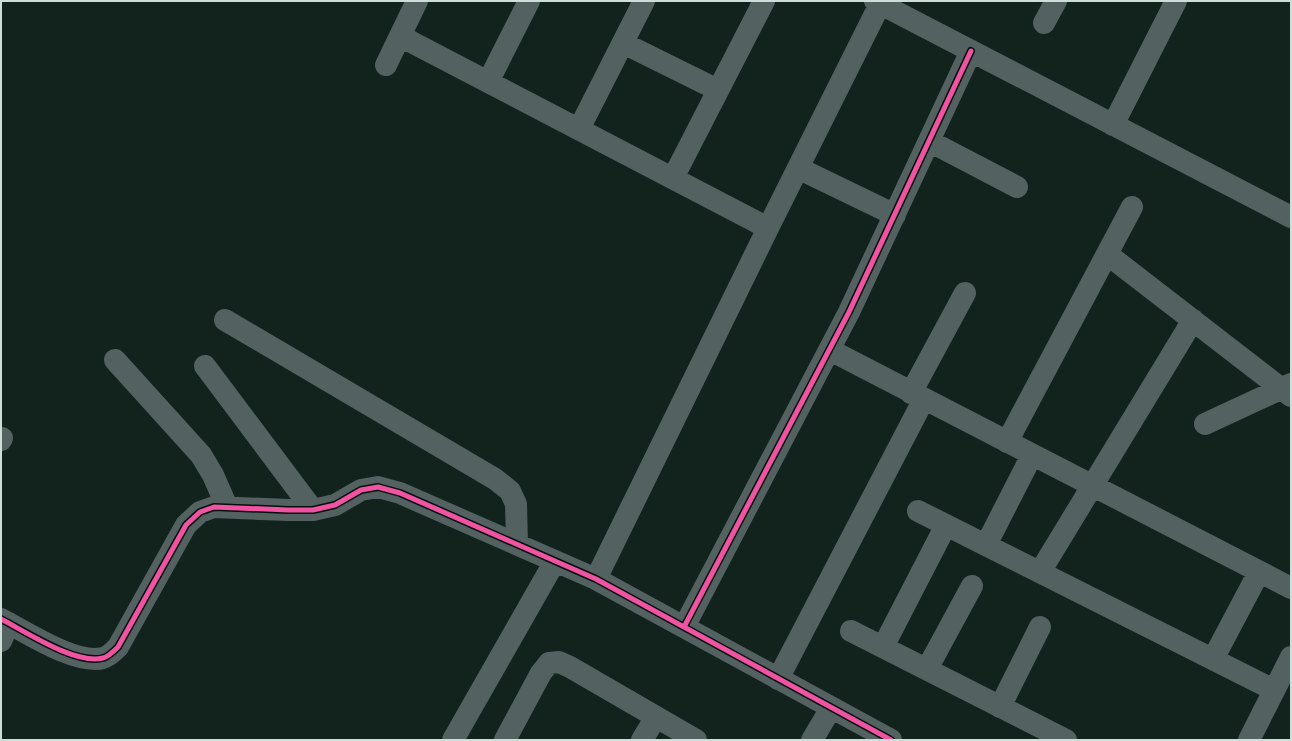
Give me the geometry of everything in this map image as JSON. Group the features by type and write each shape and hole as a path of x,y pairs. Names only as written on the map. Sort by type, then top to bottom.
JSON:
{"street":[{"path":"386,65 417,1"},
{"path":"488,82 528,1"},
{"path":"579,129 644,1"},
{"path":"673,178 764,1"},
{"path":"1044,23 1056,1"},
{"path":"1113,125 1176,1"},
{"path":"596,579 798,168 877,2 1291,217"},
{"path":"400,36 768,228"},
{"path":"623,43 718,90"},
{"path":"684,627 850,312 971,51"},
{"path":"929,141 1017,187"},
{"path":"798,168 895,215"},
{"path":"1007,442 1132,208"},
{"path":"1107,254 1193,320 1288,389"},
{"path":"778,679 917,396 965,292"},
{"path":"225,320 495,479 510,491 516,504 517,544"},
{"path":"1040,572 1193,320"},
{"path":"830,350 1291,588"},
{"path":"115,360 201,455 214,475 227,507"},
{"path":"205,366 312,510"},
{"path":"1205,424 1288,389"},
{"path":"986,545 1032,455"},
{"path":"4,628 67,653 89,659 105,658 118,647 186,525 200,512 214,506 312,510 335,505 361,490 378,487 400,493 596,579 890,740"},
{"path":"918,511 1274,690"},
{"path":"883,647 946,524"},
{"path":"453,740 555,561"},
{"path":"1213,659 1259,572"},
{"path":"927,669 972,586"},
{"path":"1000,707 1040,627"},
{"path":"851,631 1066,740"},
{"path":"1253,739 1274,690 1291,657"},
{"path":"505,740 541,673 549,663 559,662 696,740"},
{"path":"812,740 831,708"},
{"path":"642,740 656,717"}],"cycle path":[{"path":"684,627 849,312 971,51"},
{"path":"1,619 37,639 65,652 79,657 92,659 103,658 111,654 118,647 186,525 200,512 214,507 313,510 335,505 361,490 378,487 400,493 596,579 891,740"}]}
